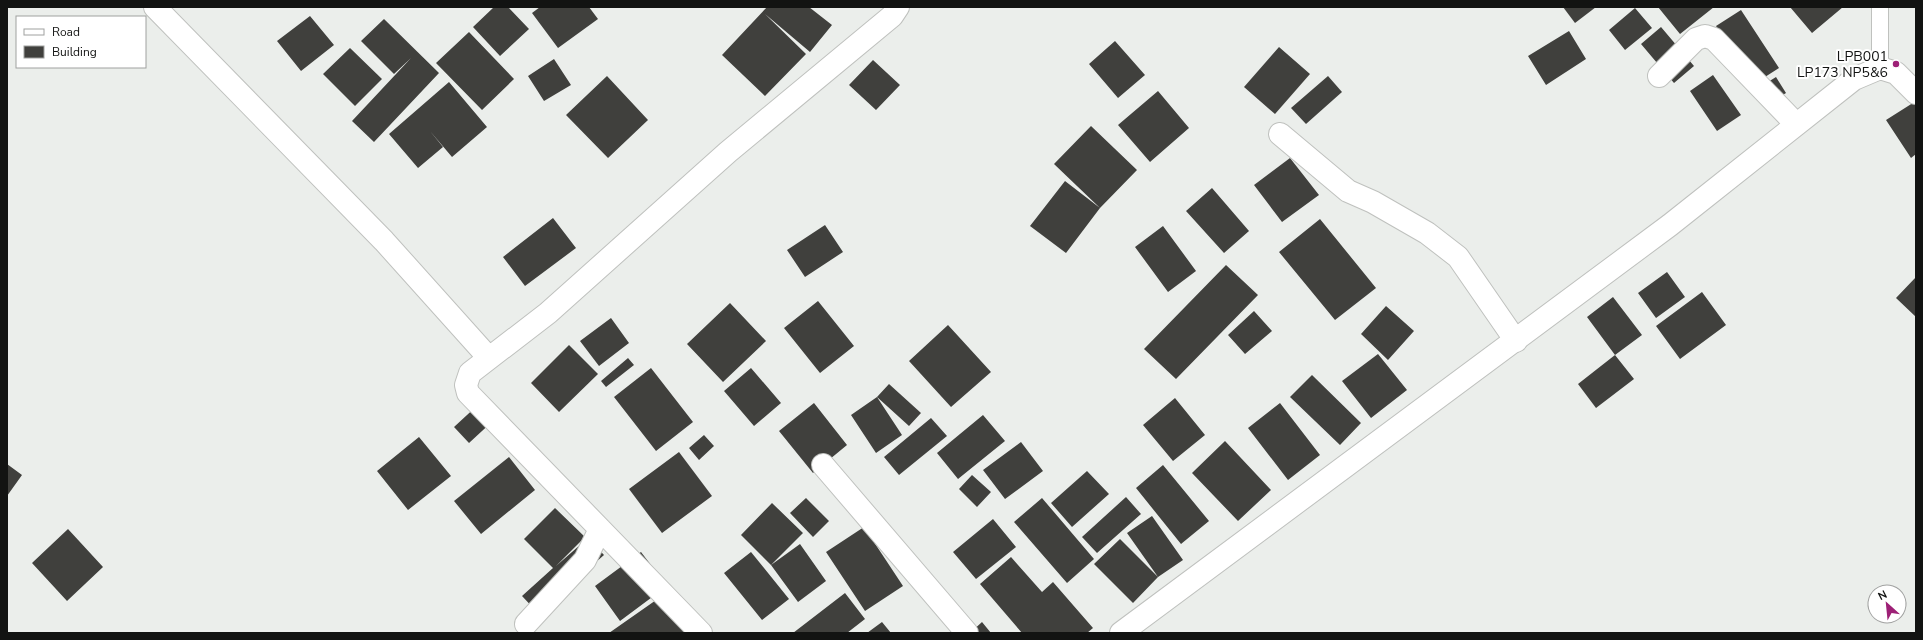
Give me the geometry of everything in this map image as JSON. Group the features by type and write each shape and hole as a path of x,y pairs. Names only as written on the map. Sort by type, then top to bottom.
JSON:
{"street":[{"path":"155,7 384,241 489,358"},
{"path":"700,633 468,393 466,385 470,374 548,313 728,152 892,16 898,7"},
{"path":"1659,76 1696,39 1704,36 1714,39 1796,124"},
{"path":"1121,633 1516,341 1670,225 1854,78 1880,68 1896,73 1916,93"},
{"path":"1280,134 1348,191 1373,202 1427,233 1458,257 1516,341"},
{"path":"823,465 967,633"},
{"path":"526,624 585,560 600,529"}],"lane":[{"path":"1880,7 1880,68"}],"building":[{"path":"494,7 508,7 529,29 500,56 473,27"},
{"path":"540,7 589,7 598,19 558,48 532,13"},
{"path":"767,7 809,7 832,25 810,52 765,14 806,54 765,96 722,55"},
{"path":"1563,7 1596,7 1575,23"},
{"path":"1658,7 1714,7 1680,34"},
{"path":"1790,7 1843,7 1812,33"},
{"path":"1635,8 1652,28 1625,50 1609,30"},
{"path":"1741,10 1779,68 1754,84 1716,26"},
{"path":"310,16 334,45 301,71 277,41"},
{"path":"384,19 439,73 374,142 352,121 411,58 394,74 361,41"},
{"path":"1661,27 1694,66 1674,83 1641,44"},
{"path":"1569,31 1586,59 1546,85 1528,56"},
{"path":"469,32 514,79 482,110 436,63"},
{"path":"1115,41 1145,75 1118,98 1089,64"},
{"path":"1279,47 1310,74 1275,114 1244,87"},
{"path":"350,48 382,79 355,106 323,74"},
{"path":"554,59 571,85 544,101 528,76"},
{"path":"873,60 900,85 876,110 849,85"},
{"path":"1713,75 1741,115 1717,131 1690,91"},
{"path":"607,76 648,120 608,158 566,115"},
{"path":"1328,76 1342,92 1306,124 1291,108"},
{"path":"1776,77 1786,93 1770,103 1760,87"},
{"path":"449,82 487,127 452,157 430,131 443,147 418,168 389,134"},
{"path":"1158,91 1189,128 1150,162 1118,125"},
{"path":"1916,101 1916,154 1911,158 1886,120"},
{"path":"1091,126 1137,170 1100,208 1054,164"},
{"path":"1290,158 1319,195 1282,222 1254,185"},
{"path":"1065,181 1100,208 1066,253 1030,226"},
{"path":"1212,188 1249,231 1224,253 1186,211"},
{"path":"553,218 576,248 525,286 503,257"},
{"path":"1320,219 1376,288 1335,320 1279,252"},
{"path":"825,225 843,252 805,277 787,250"},
{"path":"1163,226 1196,271 1168,292 1135,247"},
{"path":"1226,265 1258,295 1176,379 1144,349"},
{"path":"1667,272 1685,297 1656,318 1638,293"},
{"path":"1916,277 1916,317 1896,298"},
{"path":"1702,292 1726,325 1680,359 1656,326"},
{"path":"1613,297 1642,335 1615,355 1587,317"},
{"path":"818,301 854,346 820,373 784,328"},
{"path":"730,303 766,341 723,382 687,344"},
{"path":"1386,306 1414,331 1388,360 1361,334"},
{"path":"1254,311 1272,331 1245,354 1228,335"},
{"path":"611,318 629,343 599,366 580,341"},
{"path":"948,325 991,372 951,407 909,361"},
{"path":"569,345 598,374 559,412 531,383"},
{"path":"1378,354 1407,390 1371,418 1342,381"},
{"path":"1615,355 1634,379 1596,408 1578,384"},
{"path":"628,358 634,365 606,387 601,381"},
{"path":"651,368 693,422 656,451 614,397"},
{"path":"751,368 781,403 754,426 724,391"},
{"path":"1312,375 1361,423 1340,445 1290,397"},
{"path":"889,384 921,413 909,426 877,397"},
{"path":"877,397 902,435 876,453 851,415"},
{"path":"1175,398 1205,435 1173,461 1143,425"},
{"path":"480,403 495,419 469,443 454,427"},
{"path":"814,403 847,445 813,473 779,431"},
{"path":"1280,403 1320,455 1288,480 1248,428"},
{"path":"983,415 1005,441 958,479 937,453"},
{"path":"931,418 947,436 899,475 884,457"},
{"path":"704,435 714,446 699,460 689,448"},
{"path":"419,437 451,476 408,510 377,471"},
{"path":"1225,441 1271,490 1238,521 1192,473"},
{"path":"1021,442 1043,471 1005,499 983,470"},
{"path":"679,452 712,496 662,533 629,489"},
{"path":"509,457 535,490 481,534 454,501"},
{"path":"7,464 22,475 7,496"},
{"path":"1163,465 1209,521 1181,544 1136,488"},
{"path":"1087,471 1109,494 1072,527 1051,503"},
{"path":"972,475 991,492 977,507 959,489"},
{"path":"1126,497 1141,514 1097,553 1082,537"},
{"path":"806,498 829,521 813,537 790,513"},
{"path":"1042,498 1094,559 1067,583 1014,522"},
{"path":"772,503 803,533 771,565 741,535"},
{"path":"555,508 585,537 556,566 588,538 604,555 538,613 522,596 553,568 524,539"},
{"path":"1152,516 1183,560 1158,577 1127,533"},
{"path":"993,519 1016,547 976,579 953,552"},
{"path":"864,527 903,586 865,611 826,552"},
{"path":"68,529 103,567 67,601 32,563"},
{"path":"1120,539 1158,577 1133,603 1094,564"},
{"path":"800,544 826,581 798,602 771,565"},
{"path":"641,552 667,586 620,621 595,586"},
{"path":"751,552 789,599 762,620 724,573"},
{"path":"1011,557 1042,592 1053,582 1093,628 1087,633 1022,633 980,584"},
{"path":"669,591 694,626 684,633 609,633"},
{"path":"845,593 865,619 847,633 793,633"},
{"path":"882,622 891,633 867,633"},
{"path":"982,622 991,633 970,633"}],"place":[{"name":"LPB001 LP173 NP5&6","path":"1896,64"}]}
